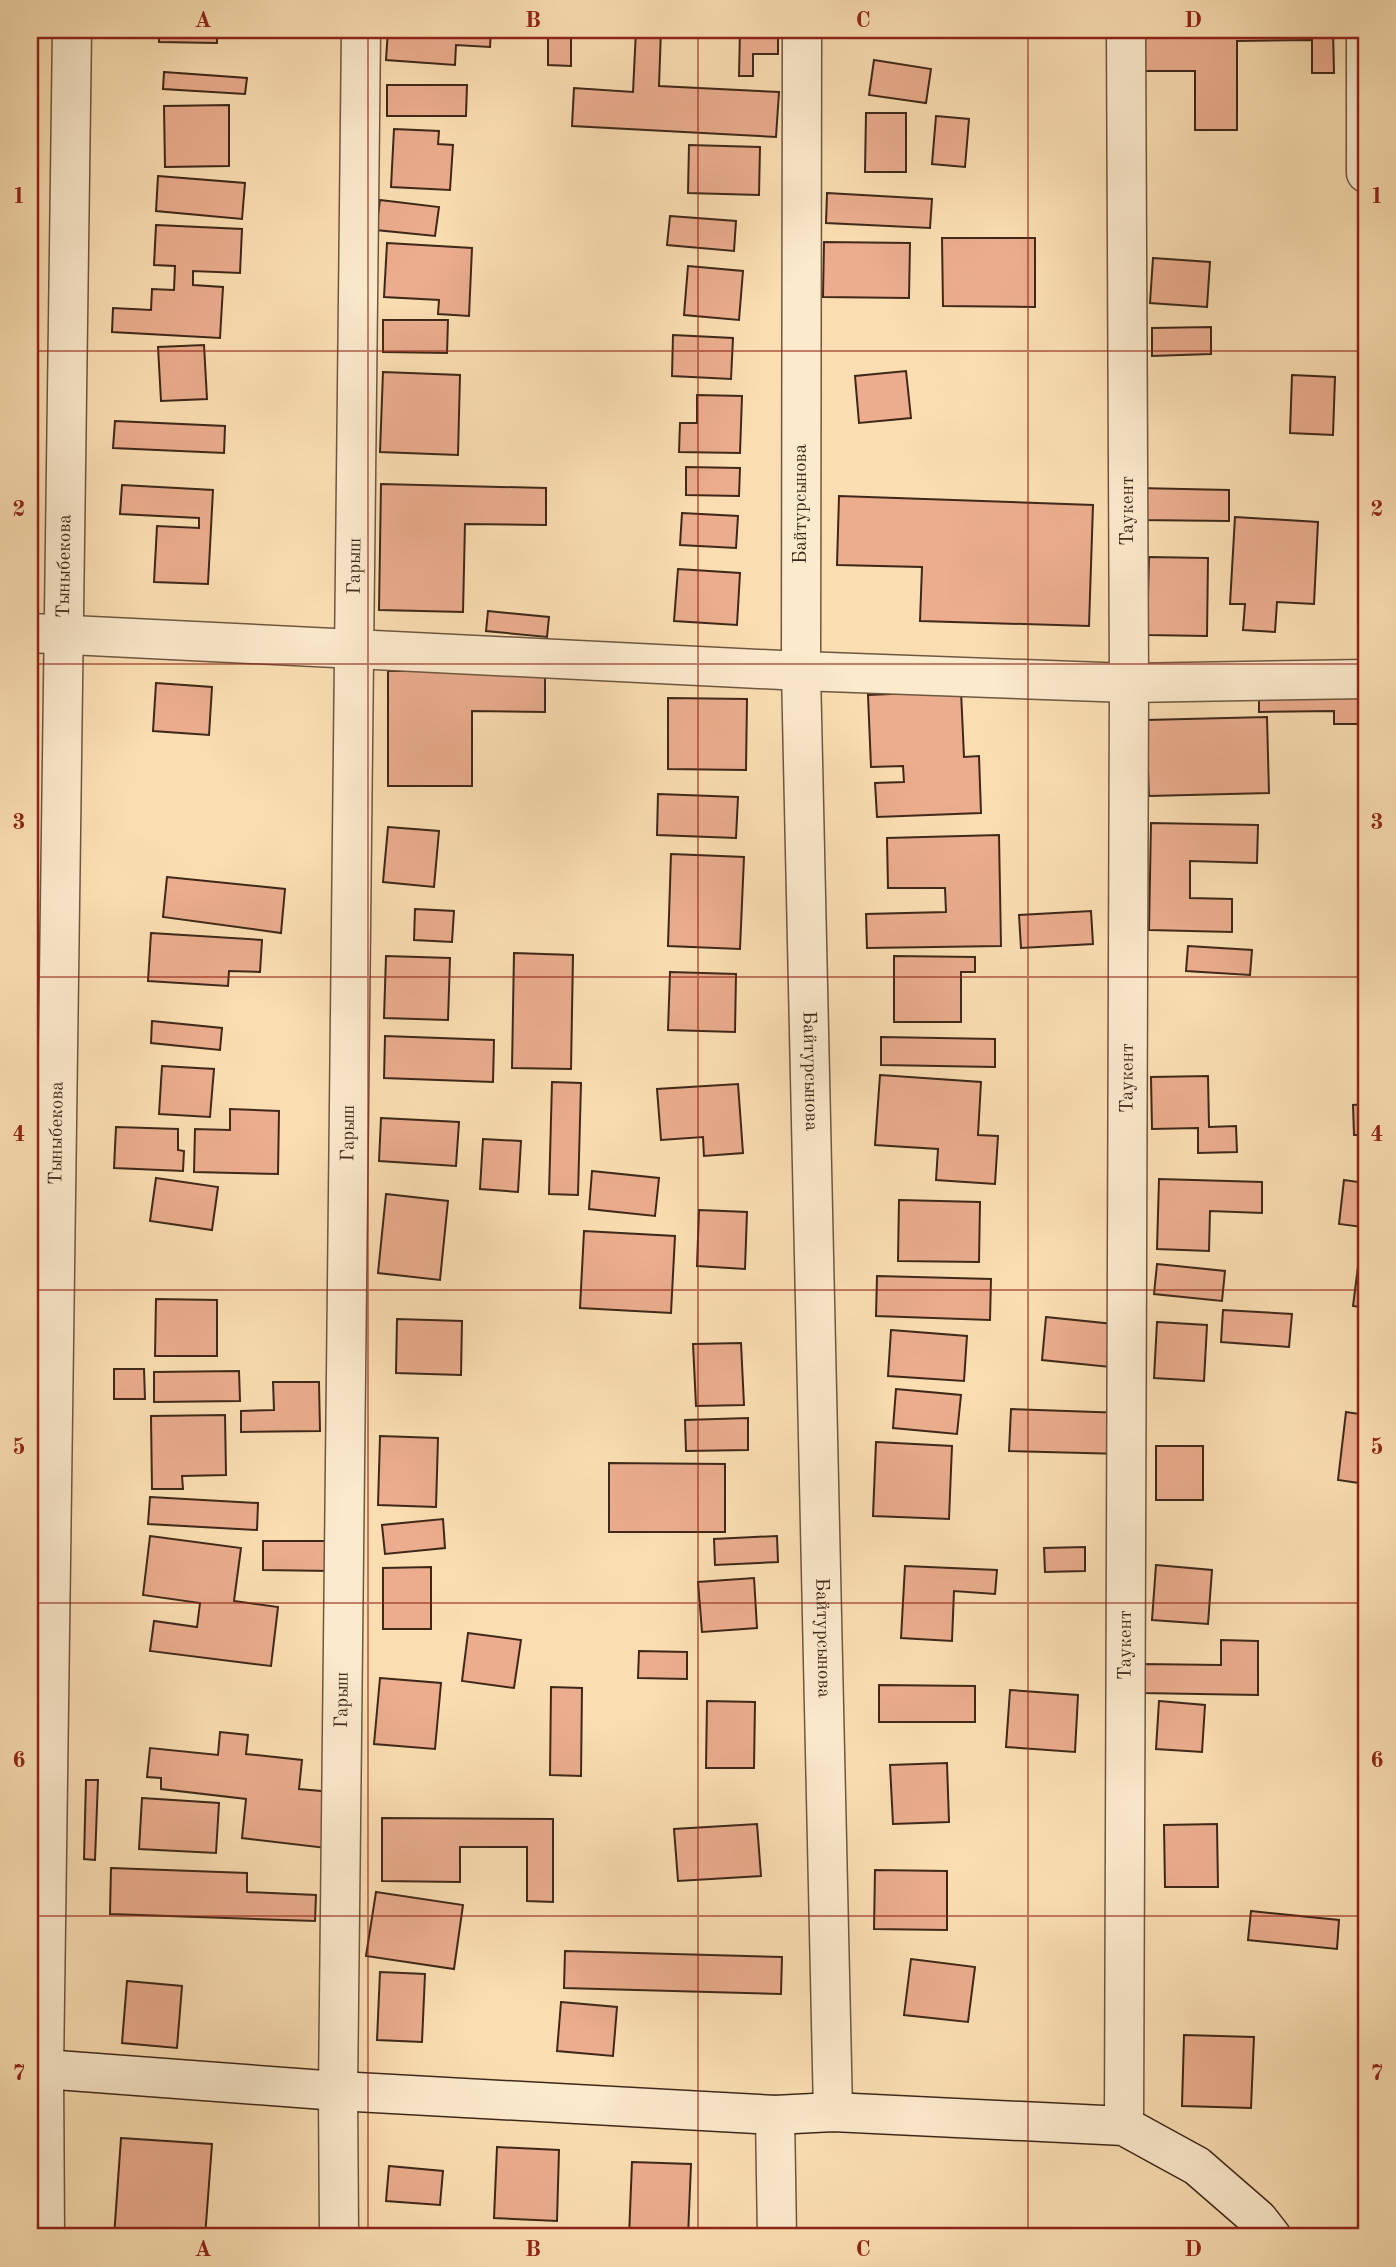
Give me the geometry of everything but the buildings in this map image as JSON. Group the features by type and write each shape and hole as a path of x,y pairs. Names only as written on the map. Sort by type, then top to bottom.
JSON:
{"street":[{"name":"Тыныбекова","path":"45,2237 37,2069 47,634 72,30"},
{"name":"Гарыш","path":"339,2237 338,2091 361,30"},
{"name":"Байтурсынова","path":"802,30 801,671 833,2112"},
{"name":"Таукент","path":"1124,2126 1129,682 1126,30"},
{"path":"1366,30 1366,173"},
{"path":"47,634 801,671 1129,682 1366,679"},
{"path":"37,2069 338,2091 775,2115 833,2112 1124,2126 1197,2166 1258,2218 1272,2237"},
{"path":"775,2115 777,2237"}]}
